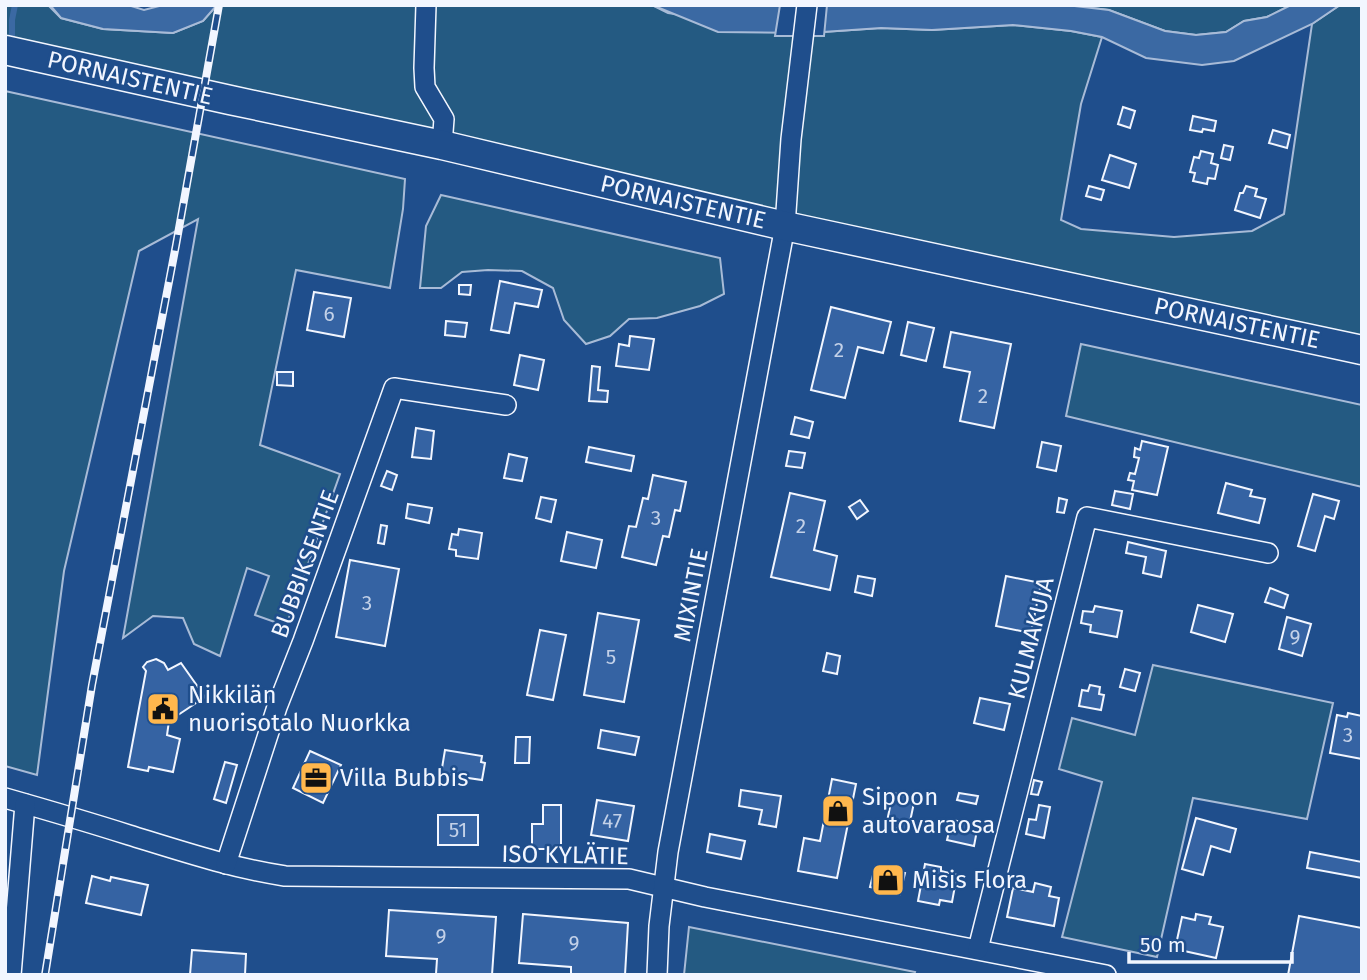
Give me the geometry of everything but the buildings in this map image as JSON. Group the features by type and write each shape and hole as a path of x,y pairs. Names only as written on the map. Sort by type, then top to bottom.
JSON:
{"street":[{"path":"426,5 425,87 444,119 442,145"},
{"name":"MIXINTIE","path":"657,975 668,852 785,226 791,139 807,5"},
{"name":"PORNAISTENTIE","path":"5,50 442,145 785,226 1362,349"},
{"name":"BUBBIKSENTIE","path":"226,864 277,707 394,388 506,405"},
{"name":"KULMAKUJA","path":"978,949 1087,516 1268,553"},
{"name":"ISO KYLÄTIE","path":"5,798 226,864 285,876 629,879 705,897 1106,975"},
{"path":"11,975 25,804"}],"shaded area":[{"path":"5,5 48,5 61,18 103,29 173,33 203,21 217,5 652,5 668,13 808,33 881,28 932,30 1013,25 1102,37 1081,104 1061,220 1081,229 1174,237 1252,231 1284,214 1312,24 1340,5 1362,5 1362,350 5,50"},
{"path":"50,5 128,5 144,10 163,5 217,5 203,21 173,33 103,29 61,18"},
{"path":"652,5 1066,5 1109,10 1165,31 1196,35 1226,32 1244,21 1267,17 1291,5 1340,5 1312,24 1234,61 1202,65 1146,58 1102,37 1013,25 932,30 881,28 808,33 718,32"},
{"path":"1066,5 1291,5 1267,17 1244,21 1226,32 1196,35 1165,31 1109,10"},
{"path":"5,91 405,179 403,209 390,288 296,270 260,445 340,474 286,626 255,615 269,576 247,568 220,656 194,644 183,618 153,616 123,638 198,219 139,251 64,571 37,775 5,766"},
{"path":"441,195 720,258 724,294 700,306 657,318 629,319 610,336 586,344 564,320 553,288 522,271 462,272 441,288 420,288 426,226"},
{"path":"1081,344 1362,405 1362,487 1066,416"},
{"path":"1153,665 1333,703 1307,819 1193,798 1157,957 1062,937 1102,782 1059,769 1072,718 1135,735"},
{"path":"689,927 915,972 914,975 684,975"}],"pier":[{"path":"780,5 827,5 824,36 775,36"}],"waterway":[{"path":"12,37 15,5"}],"railway":[{"path":"45,975 92,685 219,5"}],"place":[{"name":"Nikkilän nuorisotalo Nuorkka","path":"163,709"},
{"name":"Villa Bubbis","path":"316,778"},
{"name":"Sipoon autovaraosa","path":"838,811"},
{"name":"Misis Flora","path":"888,880"}]}
